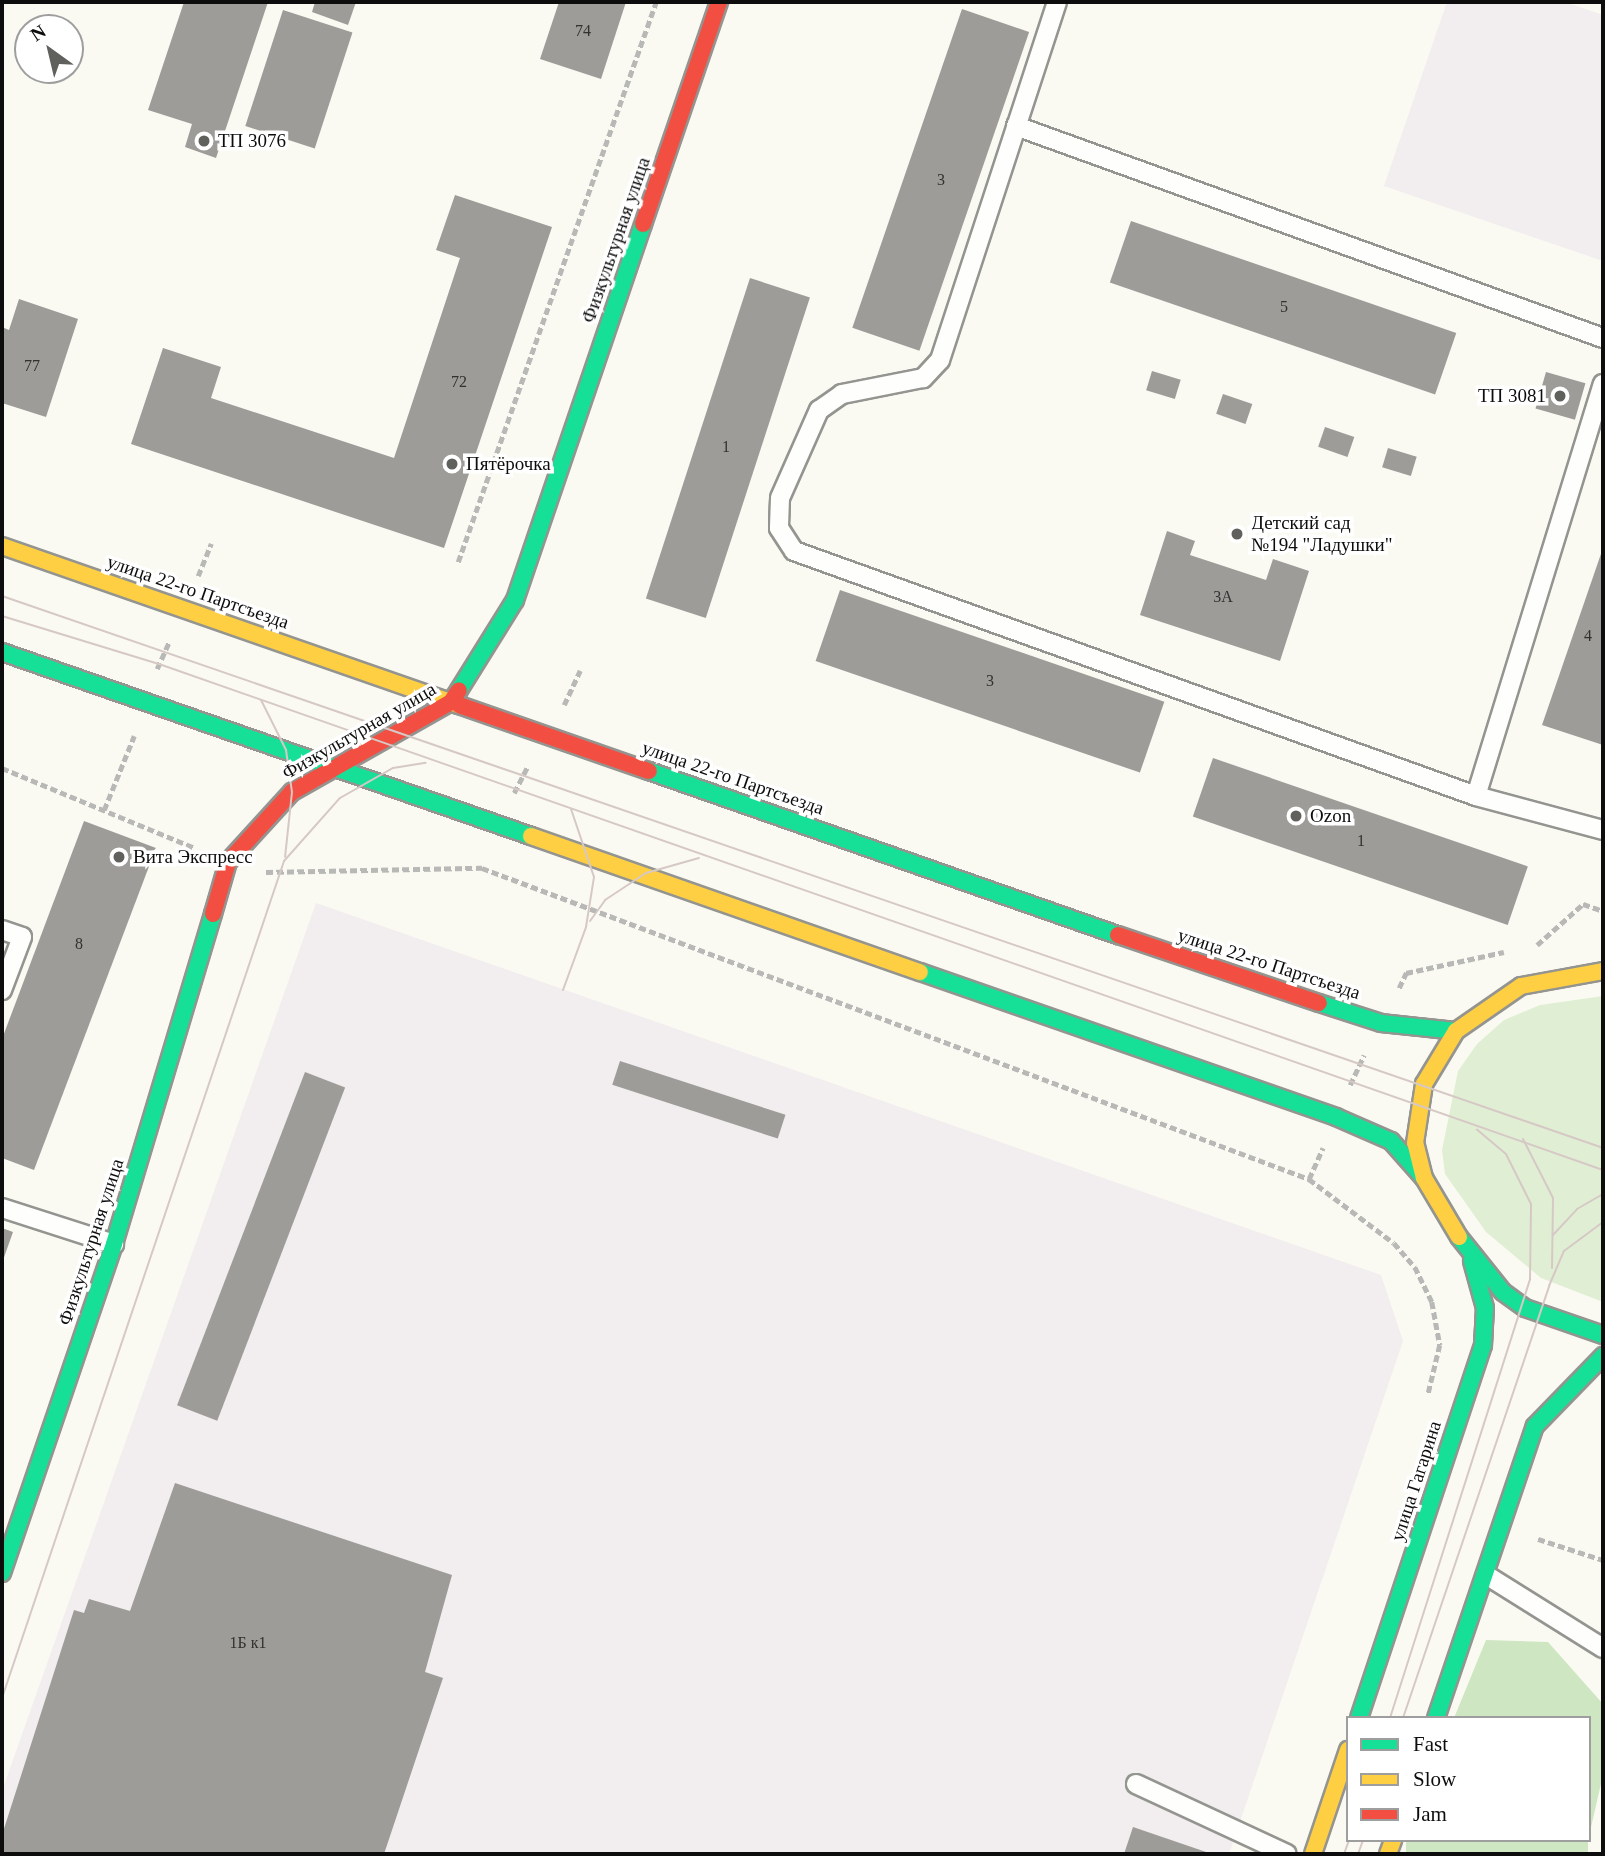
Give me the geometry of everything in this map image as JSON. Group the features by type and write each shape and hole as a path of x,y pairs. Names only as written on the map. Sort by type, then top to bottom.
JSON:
{"main road":[{"name":"Физкультурная улица","path":"2,1573 114,1244 228,862 292,792 451,702 515,600 719,2"},
{"name":"улица 22-го Партсъезда","path":"2,546 1251,981 1381,1023 1456,1031"},
{"path":"2,653 1336,1117 1391,1141 1424,1178 1471,1255 1525,1308 1603,1335"},
{"path":"1424,1178 1415,1143 1422,1093 1456,1031 1521,986 1603,971"},
{"name":"улица Гагарина","path":"1360,1716 1483,1345 1485,1308 1471,1255"},
{"path":"1437,1716 1535,1426 1603,1356"},
{"path":"1313,1854 1346,1756"}],"lane":[{"path":"1057,2 940,360 923,378 842,394 819,410 808,429 780,498 779,528 794,551 1476,796 1603,830"},
{"path":"1016,126 1603,338"},
{"path":"1476,796 1603,384"},
{"path":"2,930 22,937 2,990"},
{"path":"2,1208 114,1244"},
{"path":"1486,1575 1603,1648"},
{"path":"1136,1784 1287,1854"}],"path":[{"path":"458,562 656,2"},
{"path":"2,768 228,862 278,875 482,868 1309,1179 1394,1243 1415,1267 1432,1302 1440,1345 1424,1394 1463,1406"},
{"path":"1541,1529 1537,1543 1603,1560"}],"shaded area":[{"path":"1447,2 1565,2 1603,15 1603,261 1384,186"},
{"path":"316,903 1381,1275 1403,1341 1229,1854 2,1854 2,1791"}],"green space":[{"path":"1603,996 1603,1302 1541,1278 1486,1232 1445,1174 1442,1150 1458,1071 1477,1044 1504,1020 1540,1005"},
{"path":"1486,1640 1548,1642 1603,1704 1603,1775 1591,1827 1591,1716 1455,1716"},
{"path":"1406,1842 1588,1842 1588,1854 1406,1854"}],"building":[{"path":"184,2 268,2 216,158 185,147 192,124 148,110"},
{"path":"315,2 356,2 348,25 312,12"},
{"path":"559,2 626,2 601,79 540,59"},
{"path":"962,9 1029,32 919,351 852,328"},
{"path":"283,10 352,33 315,149 245,126"},
{"path":"455,195 552,227 444,548 131,444 163,348 221,367 211,398 394,458 460,258 436,250"},
{"path":"1131,221 1456,333 1435,394 1110,282"},
{"path":"750,278 810,297 706,618 646,599"},
{"path":"19,299 78,319 46,417 2,403 2,327 9,330"},
{"path":"1152,371 1181,380 1175,399 1146,390"},
{"name":"ТП 3081","path":"1546,372 1585,383 1575,420 1536,409"},
{"path":"1223,394 1252,404 1245,424 1216,414"},
{"path":"1325,427 1354,437 1347,457 1318,447"},
{"path":"1388,448 1417,457 1411,476 1382,467"},
{"path":"1167,531 1195,541 1190,555 1266,580 1273,559 1309,571 1280,661 1140,615"},
{"path":"1603,548 1603,745 1542,725"},
{"path":"840,590 1164,702 1140,773 816,661"},
{"path":"1213,758 1528,866 1508,925 1193,817"},
{"path":"84,821 156,848 34,1170 2,1158 2,1039"},
{"path":"620,1061 785,1115 778,1139 612,1085"},
{"path":"305,1072 345,1087 217,1421 177,1405"},
{"path":"2,1228 13,1232 2,1263"},
{"path":"175,1483 452,1575 425,1672 443,1678 384,1854 2,1854 2,1835 74,1610 84,1613 89,1599 130,1611"},
{"path":"1133,1827 1212,1854 1124,1854"}],"tram line":[{"path":"2,596 1603,1148"},
{"path":"2,616 159,664 1603,1170"},
{"path":"261,700 286,750 292,792 285,857"},
{"path":"2,1698 284,861 340,798 393,768 426,763"},
{"path":"563,990 586,927 594,877 571,809"},
{"path":"590,921 605,900 646,873 699,858"},
{"path":"1391,1716 1530,1279 1531,1204 1506,1154 1477,1130"},
{"path":"1523,1139 1553,1198 1552,1268"},
{"path":"1553,1235 1577,1209 1603,1194"},
{"path":"1404,1716 1549,1286 1564,1251 1603,1222"},
{"path":"1344,1854 1348,1842"},
{"path":"1358,1854 1362,1842"}],"traffic: fast":[{"path":"459,690 515,600 643,224"},
{"path":"2,652 531,836"},
{"path":"649,771 1118,935"},
{"path":"2,1573 114,1244 213,914"},
{"path":"920,972 1336,1117 1391,1141 1424,1178"},
{"path":"1319,1003 1381,1023 1456,1031"},
{"path":"1459,1237 1503,1292 1525,1308 1603,1335"},
{"path":"1360,1716 1483,1345 1485,1308 1472,1261"},
{"path":"1437,1716 1535,1426 1603,1356"}],"traffic: slow":[{"path":"2,546 459,705"},
{"path":"531,836 920,972"},
{"path":"1459,1237 1424,1178 1415,1143 1424,1084 1456,1031 1521,986 1603,971"},
{"path":"1313,1854 1346,1756"},
{"path":"1388,1854 1392,1842"}],"traffic: jam":[{"path":"643,224 719,2"},
{"path":"213,914 228,862 292,792 451,702 459,690"},
{"path":"459,705 649,771"},
{"path":"1118,935 1319,1003"}],"place":[{"name":"ТП 3076","path":"204,141"},
{"name":"ТП 3081","path":"1560,396"},
{"name":"Пятёрочка","path":"452,464"},
{"name":"Детский сад №194 \"Ладушки\"","path":"1237,534"},
{"name":"Ozon","path":"1296,816"},
{"name":"Вита Экспресс","path":"119,857"}]}
